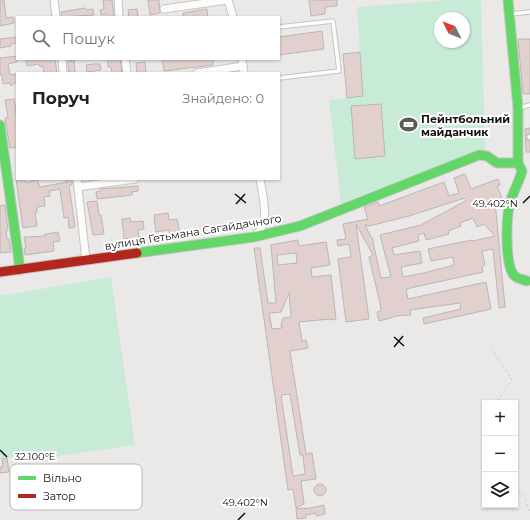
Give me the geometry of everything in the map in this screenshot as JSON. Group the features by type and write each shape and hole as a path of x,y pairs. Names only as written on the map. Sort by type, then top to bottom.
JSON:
{"street":[{"path":"54,0 56,16"},
{"path":"118,0 119,16"},
{"path":"164,9 227,0 233,16"},
{"path":"508,0 522,168 518,185 510,202 508,213 508,243 510,263 514,276 528,281"},
{"path":"62,60 64,72"},
{"path":"125,60 127,72"},
{"path":"204,72 243,66"},
{"path":"0,125 20,261 19,270"},
{"name":"вулиця Гетьмана Сагайдачного","path":"0,272 254,237 278,232 300,226 479,155 487,156 497,163 522,168"},
{"path":"77,180 86,260"},
{"path":"78,187 128,180"},
{"path":"254,237 260,232 264,223 260,180"}],"lane":[{"path":"510,14 530,12"},
{"path":"280,28 333,20 339,71 280,78"},
{"path":"518,108 530,105"}],"path":[{"path":"492,349 512,380 498,400"},
{"path":"518,491 524,496 530,512"}],"green space":[{"name":"Пейнтбольний майданчик","path":"448,0 481,0 485,149 341,203 329,100 363,96 357,7"},
{"path":"111,277 135,445 19,462 17,456 0,459 0,296"}],"building":[{"path":"0,0 4,0 6,18 13,17 14,23 0,26"},
{"path":"103,0 112,0 114,16 106,16 106,14 101,15 100,10 104,9"},
{"path":"148,0 159,0 160,13 150,15"},
{"path":"309,0 337,0 337,6 325,7 325,14 311,16"},
{"path":"85,8 86,10 93,9 94,15 62,16 61,12"},
{"path":"137,9 138,16 129,16 128,10"},
{"path":"207,9 208,16 183,16 183,13"},
{"path":"322,31 324,49 280,55 280,37"},
{"path":"16,37 16,43 10,44 11,46 0,48 0,39"},
{"path":"518,39 530,39 530,94 523,94"},
{"path":"360,52 363,96 347,98 343,54"},
{"path":"16,56 17,62 8,64 10,75 16,74 16,82 11,86 10,83 3,84 2,75 0,75 0,58"},
{"path":"26,60 55,60 57,72 44,72 43,66 40,67 39,64 27,66"},
{"path":"74,60 75,72 69,72 68,61"},
{"path":"108,60 120,60 122,72 112,72 111,67 108,67"},
{"path":"162,60 213,60 213,65 164,71"},
{"path":"145,62 146,72 137,72 136,63"},
{"path":"100,64 101,70 87,72 86,65"},
{"path":"14,99 16,112 16,147 10,148 5,118 8,118 5,100"},
{"path":"381,104 385,156 355,159 351,106"},
{"path":"530,128 530,134 527,134 526,137 527,140 530,140 530,152 526,152 525,129"},
{"path":"465,174 471,189 498,179 500,185 497,186 502,198 495,201 505,307 499,308 493,249 482,251 485,265 482,266 483,272 406,289 408,299 486,282 491,309 424,324 423,318 461,309 460,303 410,310 411,315 397,316 379,321 377,312 381,311 380,303 369,257 373,255 356,224 369,319 346,322 338,259 351,257 349,244 338,246 337,240 346,239 343,224 368,219 364,207 378,202 379,206 444,182 449,196 459,193 454,178","holes":["465,198 467,200 421,225 380,235 391,277 381,278 372,237 365,225 369,226 409,216","473,218 477,227 484,224 495,236 428,249 431,261 453,257 454,265 403,277 401,267 422,263 420,251 394,255 392,248 419,241 418,235 424,233 426,240 449,234 448,231 461,226 460,223"]},
{"path":"16,180 25,180 26,183 37,180 40,187 67,182 66,180 72,180 72,185 69,185 75,227 69,228 68,217 64,218 60,189 49,191 50,196 44,197 45,206 37,207 37,212 35,212 37,226 23,228"},
{"path":"138,186 138,191 132,192 132,195 97,199 96,192 100,191 100,189"},
{"path":"97,201 104,234 93,235 87,202"},
{"path":"5,205 8,230 6,231 7,239 9,239 11,252 0,253 0,206"},
{"path":"168,213 169,220 177,219 180,233 170,234 169,230 156,232 154,215"},
{"path":"130,218 131,222 143,221 144,229 138,230 139,240 133,240 133,238 124,239 122,219"},
{"path":"58,232 60,241 53,242 54,251 25,255 24,248 26,248 24,237 45,236 45,234"},
{"path":"298,240 299,246 326,242 330,265 311,268 312,277 331,275 336,319 299,322 302,341 306,340 308,348 290,351 306,454 312,453 316,479 301,481 304,504 296,508 293,489 288,490 254,248 260,248 268,303 276,303 271,245","holes":["296,253 297,263 278,265 277,255","289,293 291,317 283,318 281,324 282,328 272,329 269,313 281,312","290,394 300,455 303,455 305,474 293,476 281,395"]},
{"path":"7,458 9,472 0,473 0,467 3,467 2,459"},
{"path":"318,484 322,484 326,490 322,496 318,496 314,492 314,488"},
{"path":"324,505 325,514 316,516 316,513 306,515 306,518 297,519 296,509 305,509"}],"traffic: fast":[{"path":"508,0 518,108 518,163 522,171 511,199 507,228 507,250 510,268 514,276 527,281"},
{"path":"0,125 19,270"},
{"path":"137,253 254,237 300,226 479,155 487,156 497,163 518,163"}],"traffic: jam":[{"path":"0,272 137,253"}],"place":[{"name":"Пейнтбольний майданчик","path":"408,125"}]}
